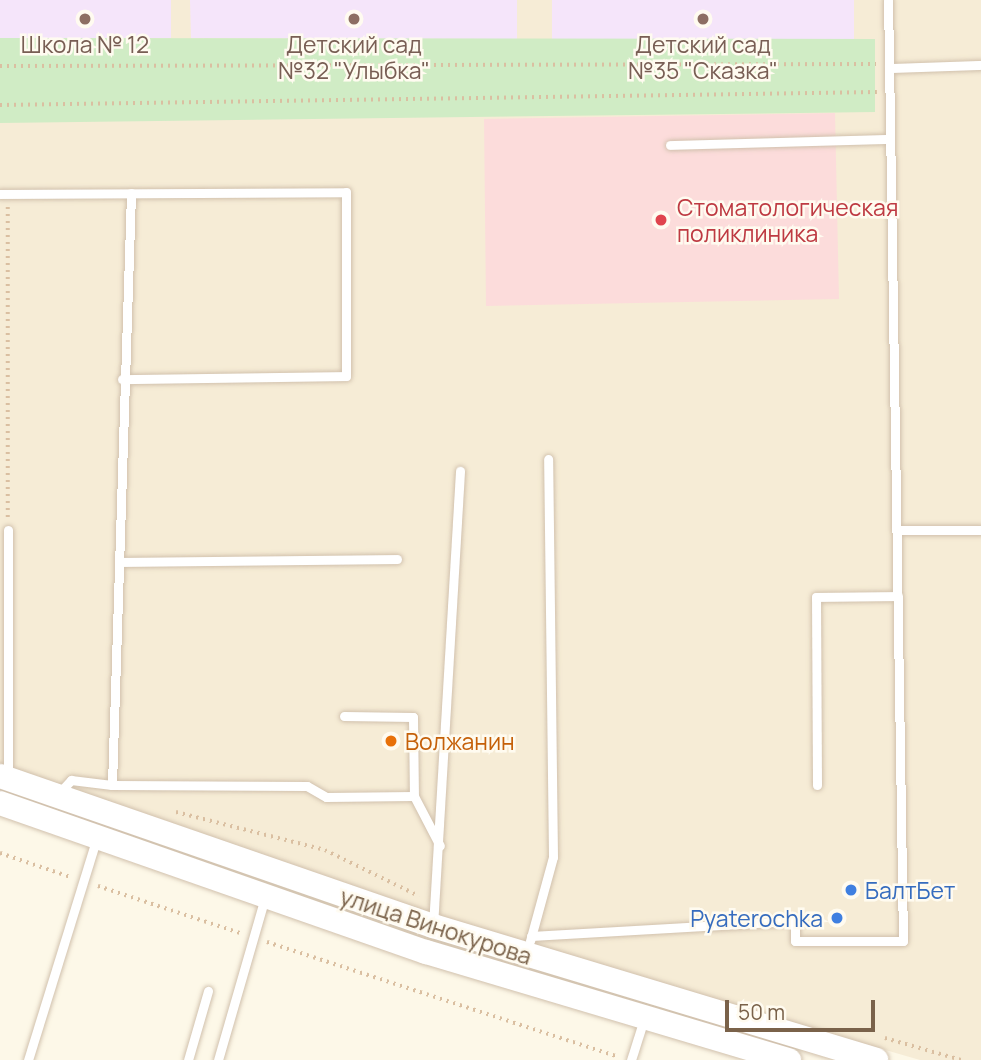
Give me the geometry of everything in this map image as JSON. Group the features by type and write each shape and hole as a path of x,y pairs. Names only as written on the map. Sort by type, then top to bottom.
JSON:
{"main road":[{"name":"улица Винокурова","path":"4,778 54,798 433,926 529,946 876,1060"},
{"name":"улица Винокурова","path":"1,808 35,817 96,841 426,952 789,1060"}],"lane":[{"path":"529,946 795,921 795,940 903,941 888,0"},
{"path":"889,66 981,65"},
{"path":"670,145 890,139"},
{"path":"4,194 346,192 346,376 122,379"},
{"path":"112,786 122,562 122,379 131,193"},
{"path":"520,981 553,857 548,459"},
{"path":"426,952 433,926 441,847 460,471"},
{"path":"1,808 4,778 8,530"},
{"path":"897,530 981,530"},
{"path":"122,562 397,559"},
{"path":"817,785 816,597 898,596"},
{"path":"344,716 413,717 414,796 441,847"},
{"path":"35,817 71,780 112,786 307,786 326,797 414,796"},
{"path":"28,1060 96,841"},
{"path":"218,1060 265,897"},
{"path":"188,1060 208,991"},
{"path":"629,1060 645,1018"}],"path":[{"path":"0,66 889,66"},
{"path":"0,105 890,92"},
{"path":"4,194 8,530"},
{"path":"0,853 629,1060"}],"shaded area":[{"path":"0,0 981,0 981,1060 920,1060 511,942 0,771"},
{"name":"Школа № 12","path":"0,0 171,0 171,38 0,38"},
{"name":"Детский сад №32 \"Улыбка\"","path":"190,0 517,0 517,39 191,38"},
{"name":"Детский сад №35 \"Сказка\"","path":"552,0 854,0 854,39 552,39"},
{"name":"Cтоматологическая поликлиника","path":"835,113 839,299 486,306 484,119"}],"green space":[{"path":"0,38 875,39 875,112 0,123"}],"place":[{"name":"Школа № 12","path":"85,19"},
{"name":"Детский сад №32 \"Улыбка\"","path":"354,19"},
{"name":"Детский сад №35 \"Сказка\"","path":"703,19"},
{"name":"Cтоматологическая поликлиника","path":"661,220"},
{"name":"Волжанин","path":"391,741"},
{"name":"БалтБет","path":"851,890"},
{"name":"Pyaterochka","path":"837,918"}]}
